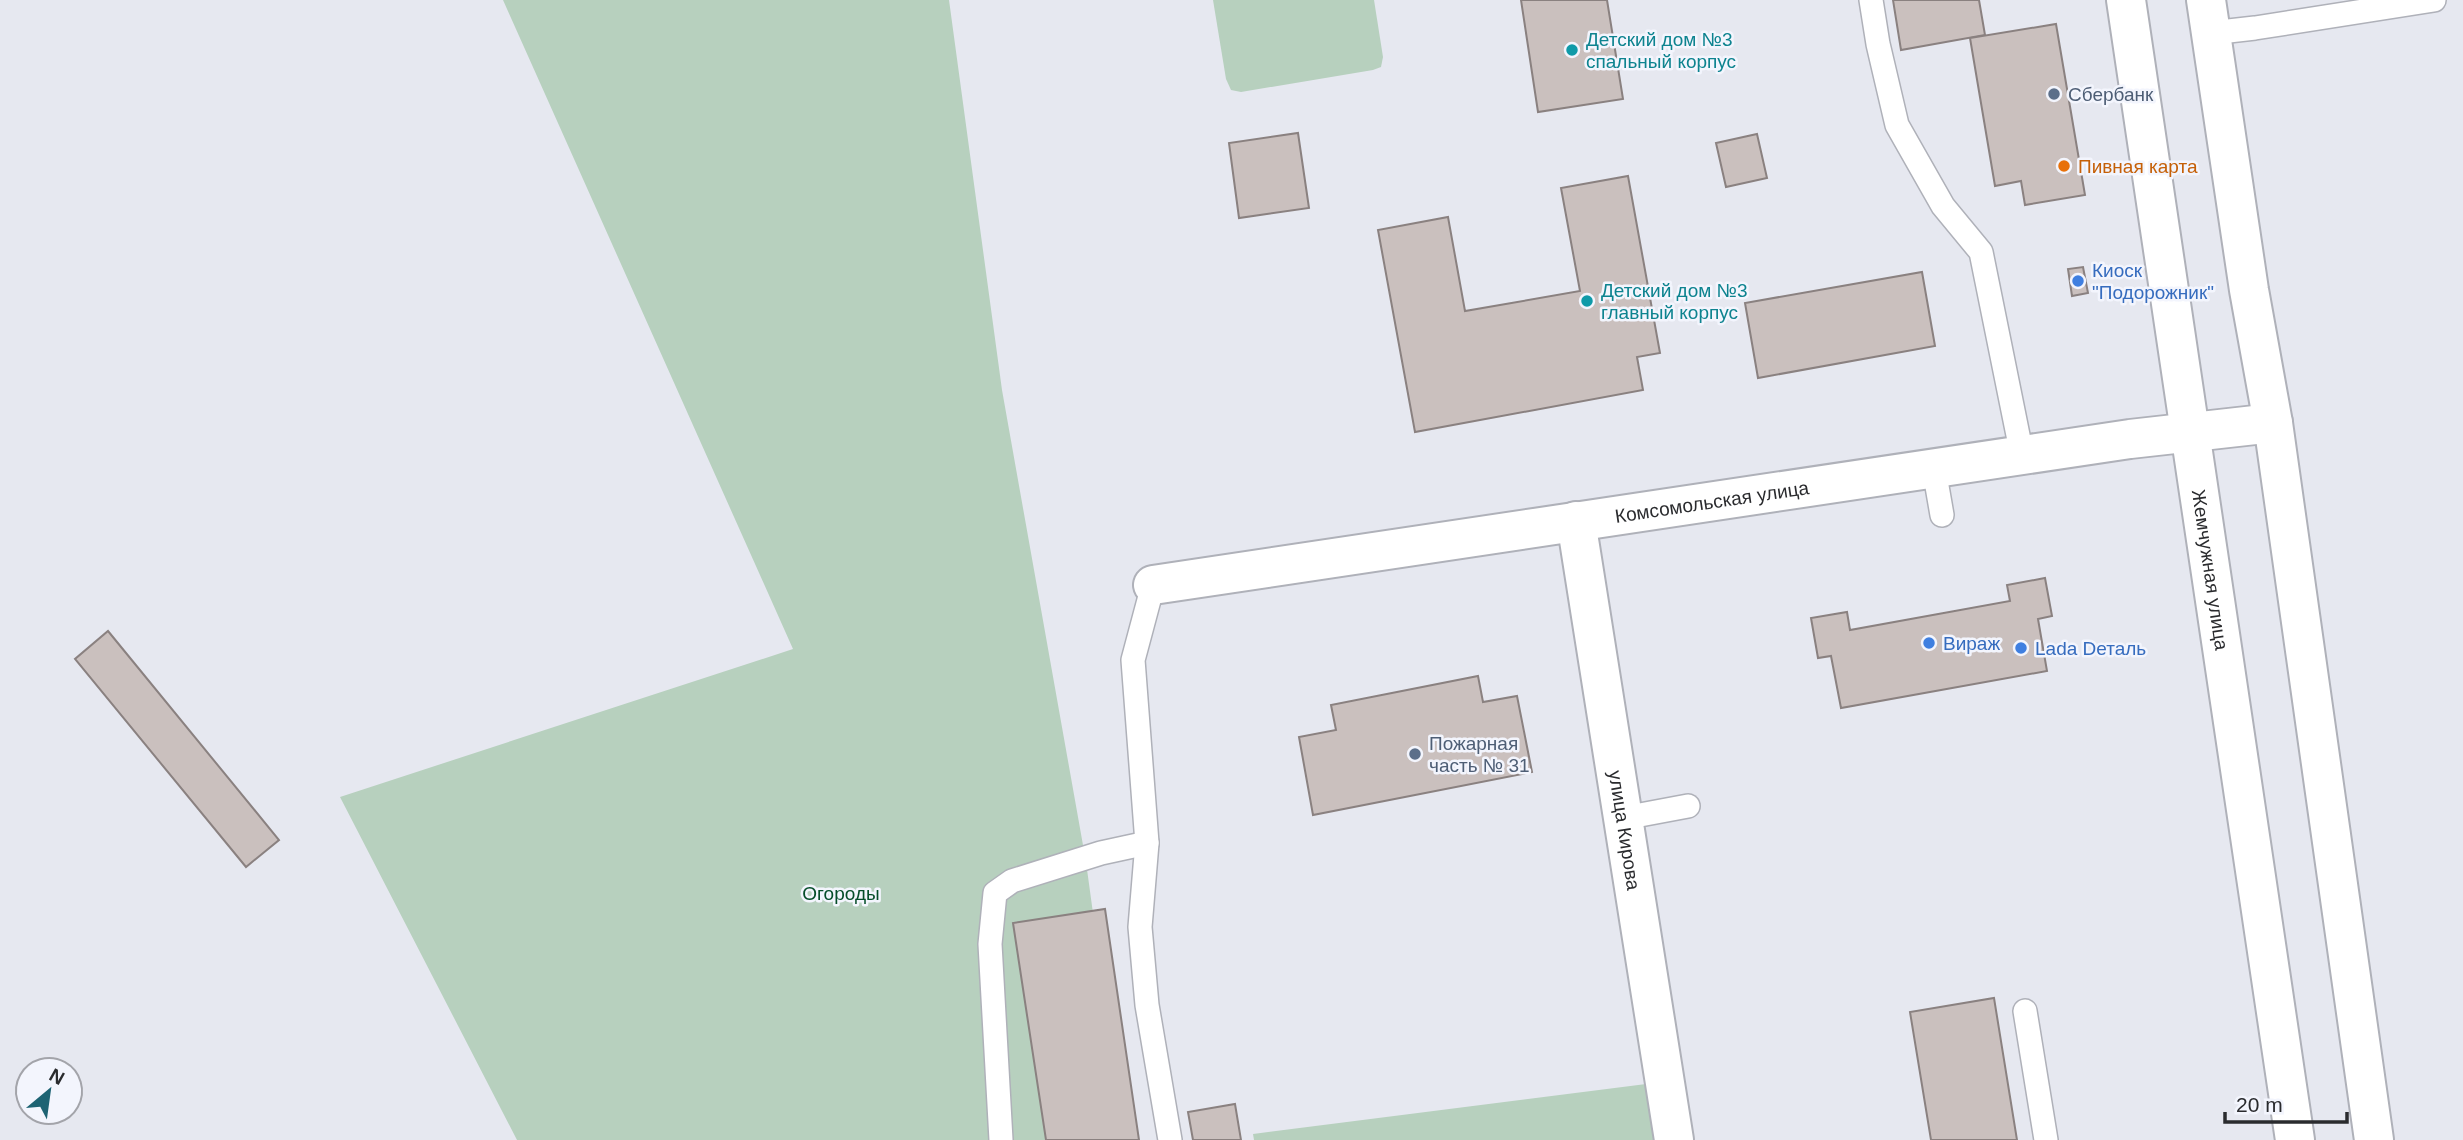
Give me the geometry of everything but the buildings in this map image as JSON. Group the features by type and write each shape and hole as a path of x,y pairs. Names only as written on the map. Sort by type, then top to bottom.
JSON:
{"main road":[{"name":"Жемчужная улица","path":"2126,0 2295,1140"},
{"path":"2209,17 2249,290 2273,422 2374,1140"},
{"name":"Комсомольская улица","path":"1153,585 2130,439 2273,422"},
{"name":"улица Кирова","path":"1576,521 1674,1140"}],"lane":[{"path":"1871,0 1878,44 1897,125 1943,205 1981,252 2022,455"},
{"path":"2209,17 2434,0"},
{"path":"1934,469 1942,515"},
{"path":"1153,585 1133,660 1147,843 1140,927 1147,1005 1170,1140"},
{"path":"1624,818 1688,806"},
{"path":"1001,1140 990,944 995,893 1012,881 1101,853 1147,843"},
{"path":"2025,1011 2046,1140"}],"green space":[{"name":"Огороды","path":"503,0 949,0 1002,390 1086,862 1124,1140 517,1140 340,797 793,649"},
{"path":"1213,0 1374,0 1383,57 1381,67 1241,92 1231,90 1226,79"},
{"path":"1654,1083 1662,1140 1254,1140 1253,1134"}],"place":[{"name":"Детский дом №3 спальный корпус","path":"1572,50"},
{"name":"Сбербанк","path":"2054,94"},
{"name":"Пивная карта","path":"2064,166"},
{"name":"Киоск \"Подорожник\"","path":"2078,281"},
{"name":"Детский дом №3 главный корпус","path":"1587,301"},
{"name":"Вираж","path":"1929,643"},
{"name":"Lada Dеталь","path":"2021,648"},
{"name":"Пожарная часть № 31","path":"1415,754"}]}
